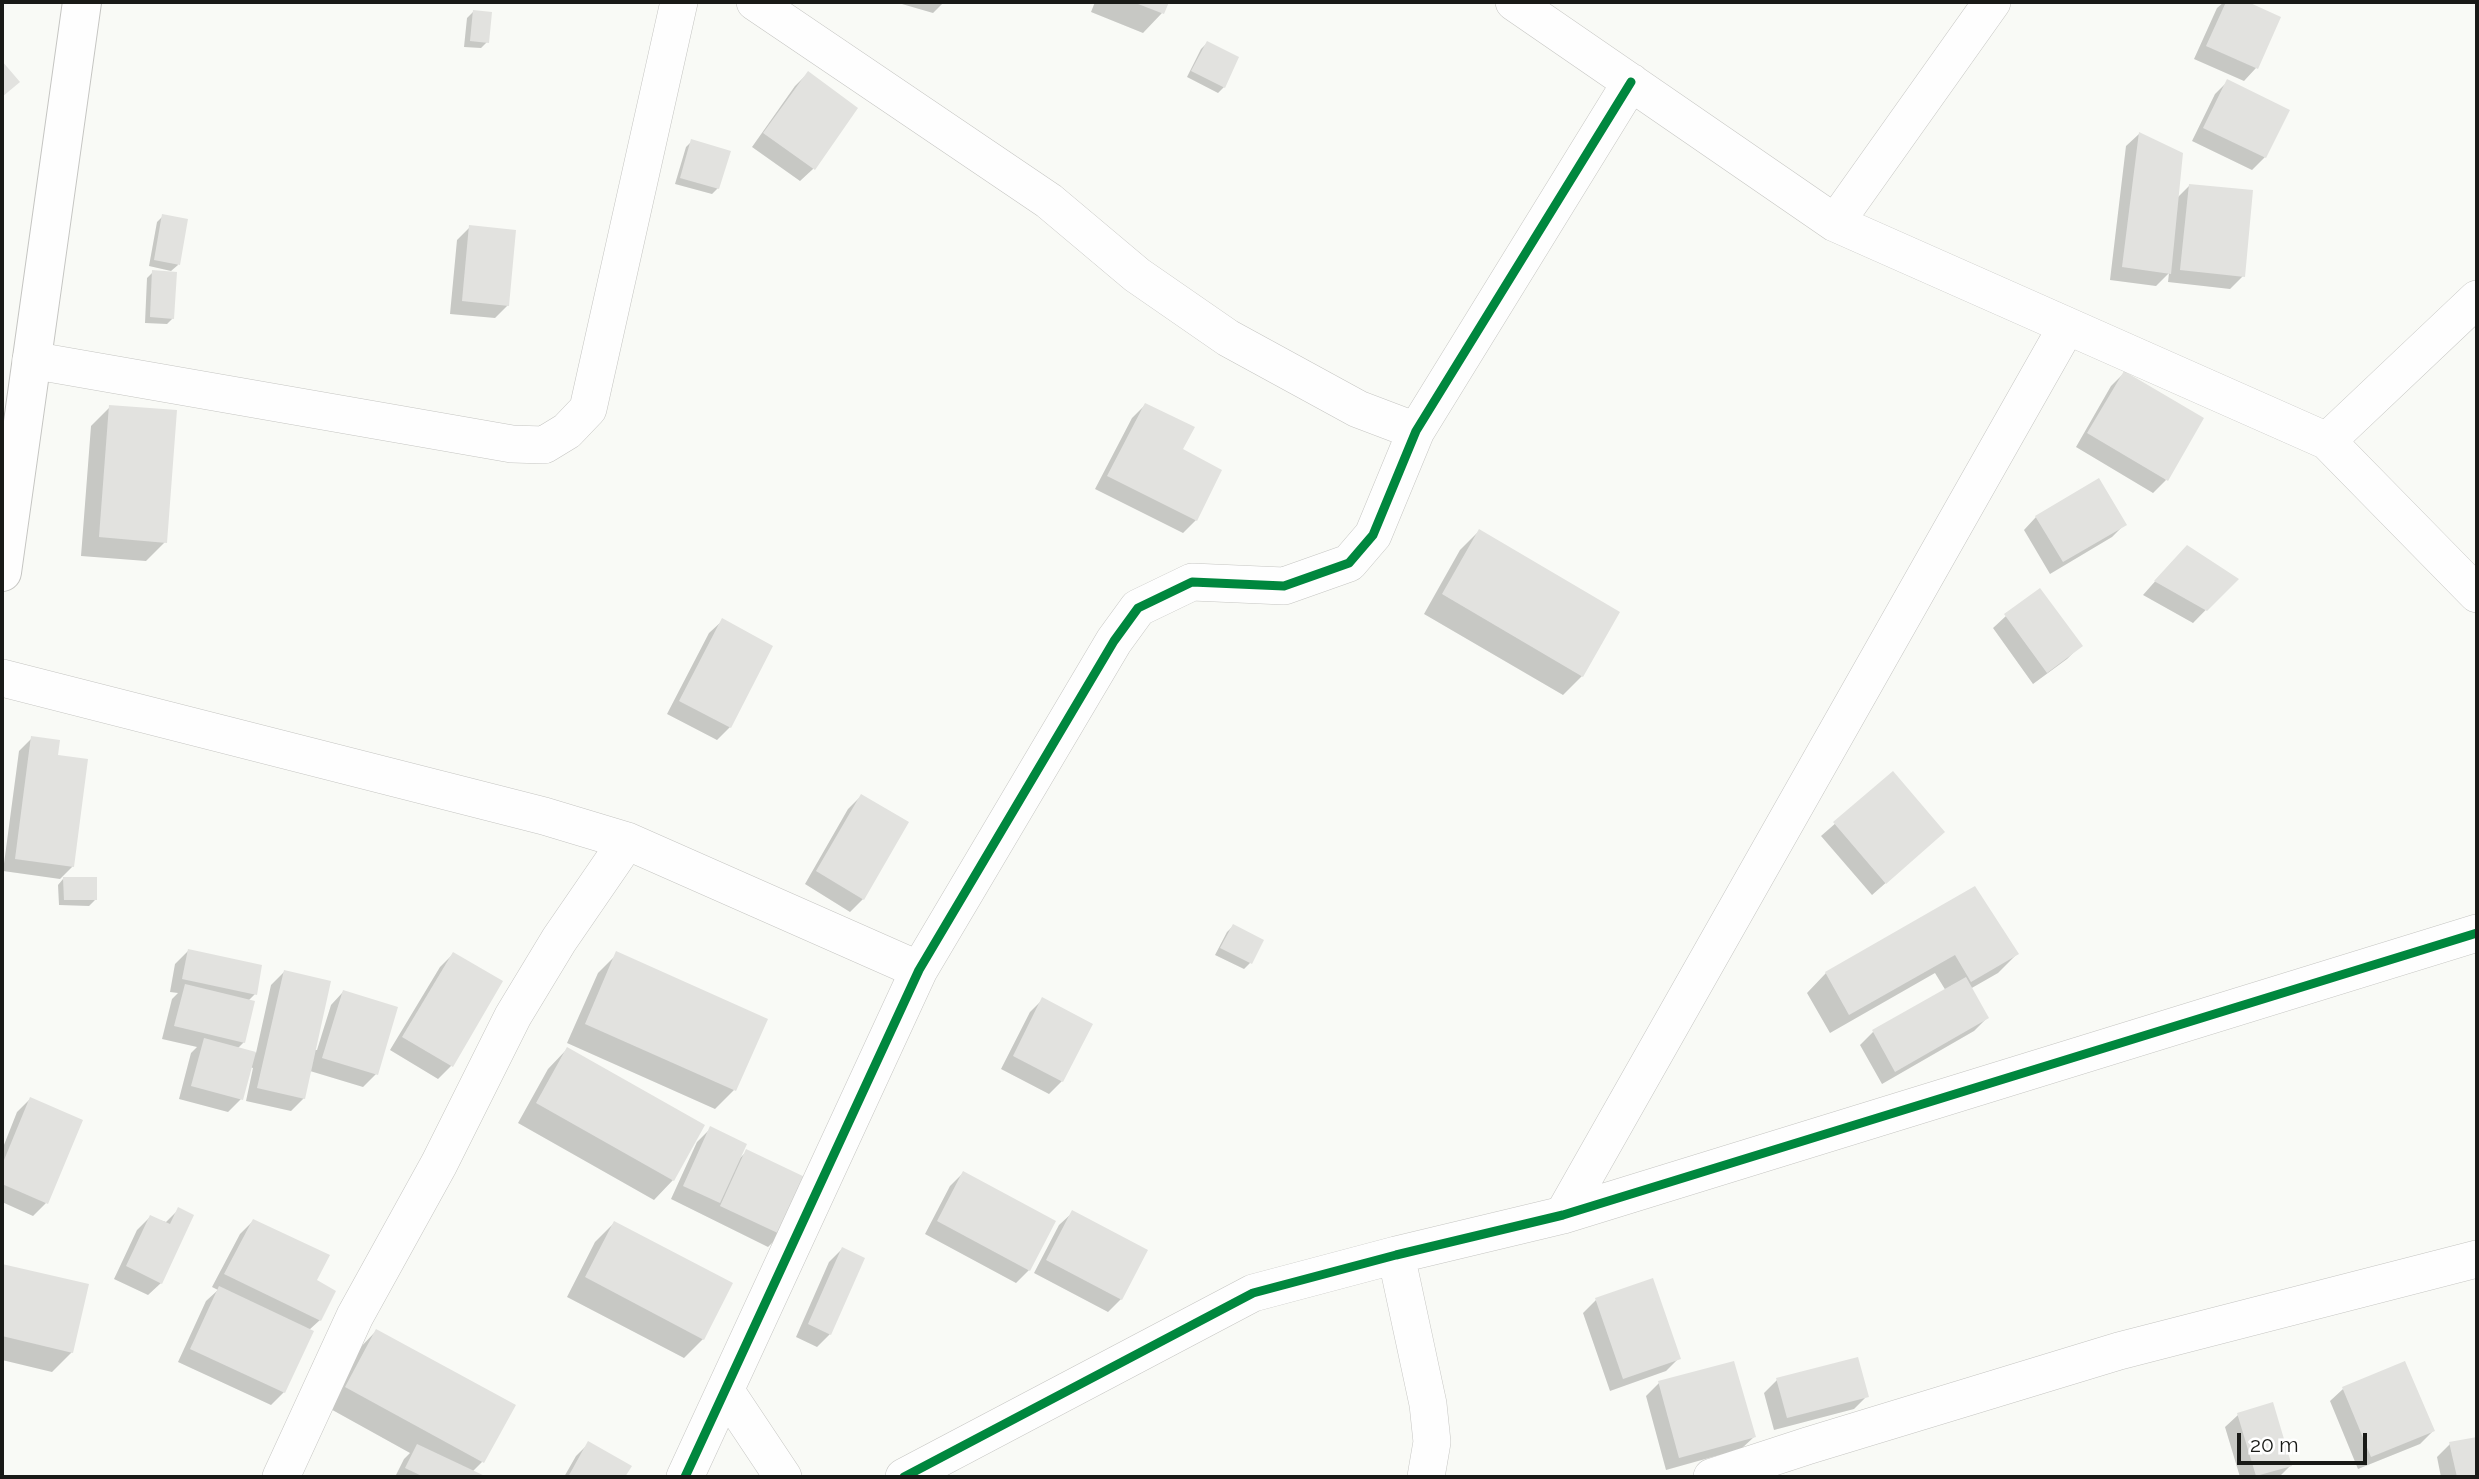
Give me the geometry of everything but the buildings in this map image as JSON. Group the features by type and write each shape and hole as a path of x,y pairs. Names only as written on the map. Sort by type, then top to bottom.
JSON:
{"street":[{"path":"2,562 82,2"},
{"path":"31,359 512,444 544,445 567,431 587,409 679,2"},
{"path":"755,2 1049,201 1137,275 1228,338 1358,409 1416,431"},
{"path":"1514,2 1835,223 2327,441 2477,594"},
{"path":"1835,223 1992,2"},
{"path":"685,1477 919,970 1114,641 1138,608 1192,582 1284,586 1349,563 1373,535 1416,431 1631,82"},
{"path":"2327,441 2477,299"},
{"path":"1563,1215 2067,326"},
{"path":"2,678 544,816 626,841 919,970"},
{"path":"281,1477 355,1316 439,1164 513,1016 559,940 626,841"},
{"path":"904,1477 1253,1293 1563,1215 2477,933"},
{"path":"1396,1255 1428,1404 1433,1442 1426,1477"},
{"path":"1712,1477 2119,1351 2477,1259"},
{"path":"725,1390 783,1477"}],"cycle path":[{"path":"685,1477 919,970 1114,641 1138,608 1192,582 1284,586 1349,563 1373,535 1416,431 1631,82"},
{"path":"904,1477 1253,1293 1563,1215 2477,933"}]}
